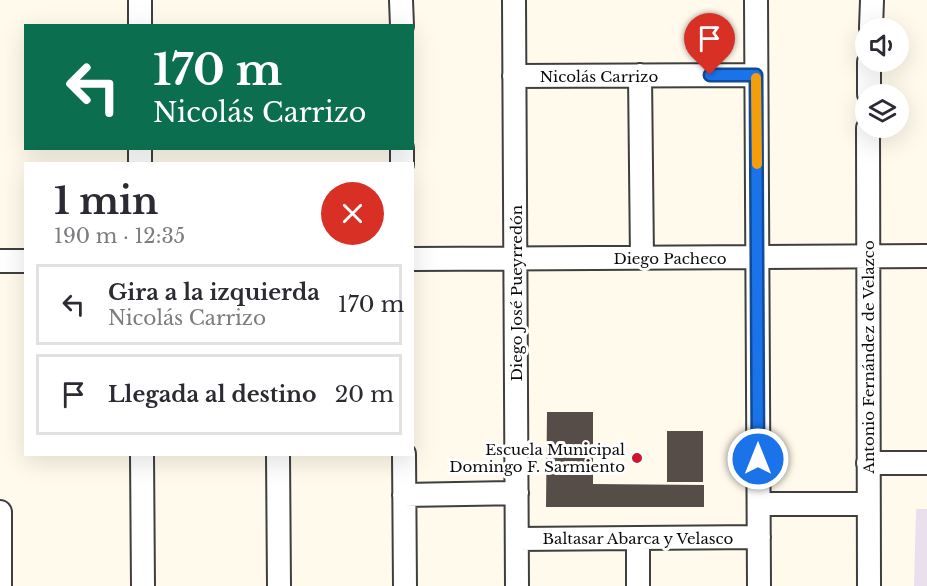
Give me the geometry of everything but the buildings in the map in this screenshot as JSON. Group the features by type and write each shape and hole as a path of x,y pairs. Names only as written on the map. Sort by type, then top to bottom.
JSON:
{"street":[{"path":"140,0 140,24"},
{"path":"401,0 402,24"},
{"name":"Diego José Pueyrredón","path":"514,0 517,586"},
{"path":"756,0 759,586"},
{"path":"871,18 872,0"},
{"path":"640,75 642,258"},
{"name":"Nicolás Carrizo","path":"514,76 756,75"},
{"name":"Antonio Fernández de Velazco","path":"868,138 869,586"},
{"name":"Diego Pacheco","path":"414,259 927,256"},
{"path":"0,261 24,261"},
{"path":"142,456 143,586"},
{"path":"278,456 279,586"},
{"path":"404,456 405,586"},
{"path":"868,463 927,463"},
{"path":"404,495 517,493"},
{"path":"759,504 868,504"},
{"path":"0,512 0,586"},
{"name":"Baltasar Abarca y Velasco","path":"517,539 759,537"},
{"path":"638,538 639,586"}],"shaded area":[{"path":"916,509 927,509 927,586 914,586"}],"slow traffic":[{"path":"756,78 757,164"}],"place":[{"name":"Escuela Municipal Domingo F. Sarmiento","path":"637,458"}],"route":[{"path":"710,75 756,75 758,459"}]}
